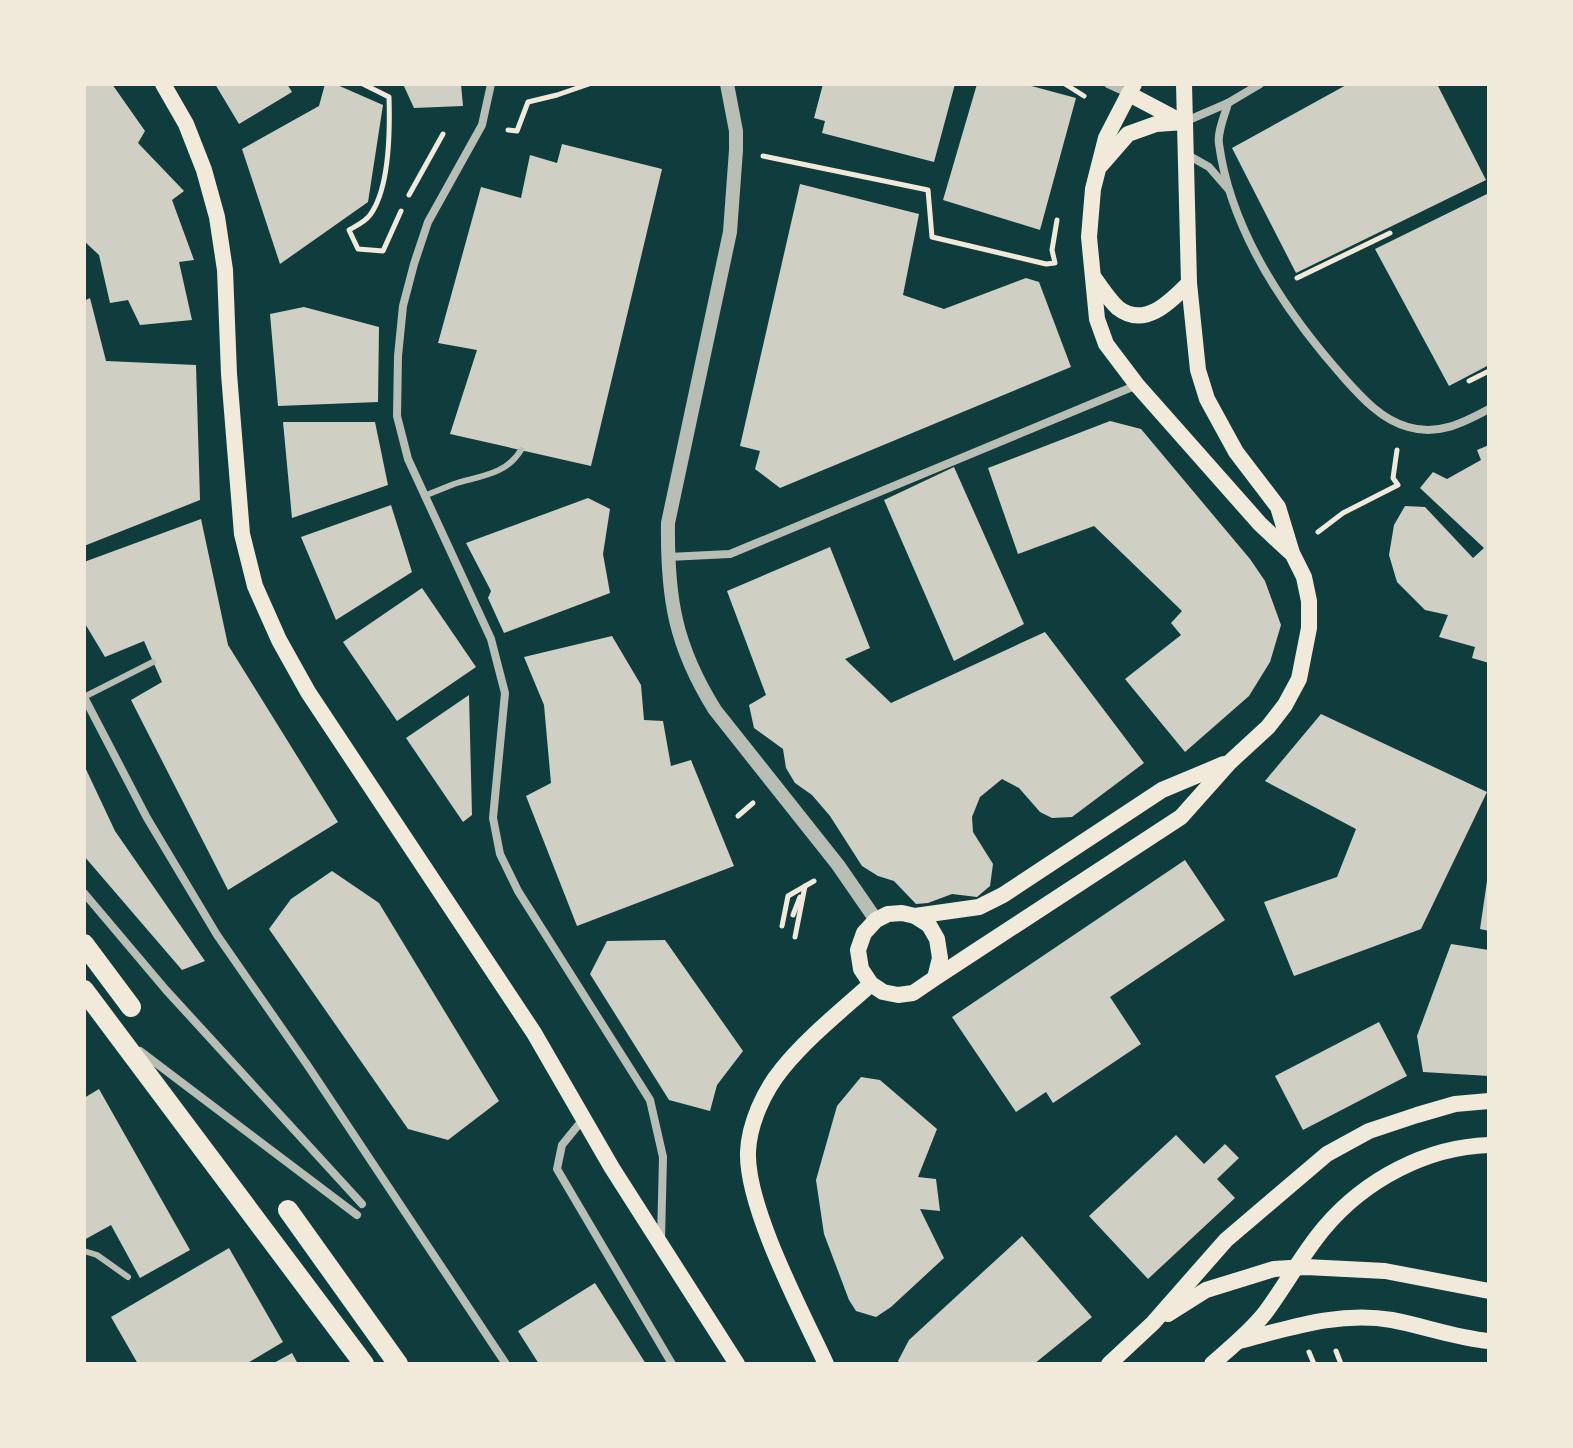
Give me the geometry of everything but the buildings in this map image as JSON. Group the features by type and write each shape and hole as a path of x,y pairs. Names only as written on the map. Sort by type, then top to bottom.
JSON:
{"main road":[{"path":"163,84 186,124 204,170 217,217 225,270 229,374 242,534 255,586 279,640 308,692 534,1033 612,1168 737,1364"},
{"path":"935,978 940,958 937,939 929,925 915,916 888,914 876,920 864,933 858,950 861,969 871,984 883,992 898,995 913,993 1181,817 1230,762 1268,727 1299,679 1309,628 1309,601 1304,577 1292,553 1278,507 1236,452 1207,399 1195,357 1189,283 1184,84"},
{"path":"1184,122 1132,89 1106,138 1093,189 1089,237 1097,319 1106,344 1137,385 1260,524 1292,553"},
{"path":"1099,168 1128,134 1156,124 1184,122"},
{"path":"1093,276 1118,307 1131,314 1157,311 1189,283"},
{"path":"915,916 979,907 1003,895 1162,790 1230,762"},
{"path":"84,944 131,1007"},
{"path":"826,1364 766,1227 753,1188 748,1153 753,1125 765,1096 781,1070 871,984"},
{"path":"84,990 364,1364"},
{"path":"1109,1364 1153,1323 1226,1240 1327,1154 1369,1131 1417,1115 1455,1104 1489,1101"},
{"path":"1212,1364 1263,1315 1307,1250 1351,1199 1380,1180 1432,1155 1456,1147 1489,1145"},
{"path":"288,1210 398,1364"},
{"path":"1153,1323 1206,1290 1274,1269 1360,1269 1489,1291"},
{"path":"1238,1341 1305,1324 1360,1317 1393,1320 1489,1341"}],"street":[{"path":"491,84 482,125 428,222 403,306 397,416 408,459 491,639 505,693 493,818 500,854 518,891 650,1100 663,1157 661,1244"},
{"path":"727,84 736,150 730,232 668,523 667,557 674,622 699,685 734,737 838,865 876,920"},
{"path":"1108,84 1132,89"},
{"path":"1184,122 1228,103 1260,84"},
{"path":"1228,103 1218,141 1230,190 1246,233 1275,288 1330,362 1375,409 1406,427 1434,430 1457,425 1489,409"},
{"path":"1186,154 1209,167 1230,190"},
{"path":"667,557 730,554 1137,385"},
{"path":"84,697 147,818 217,935 506,1364"},
{"path":"84,893 166,990 362,1204"},
{"path":"109,1024 153,1063 357,1215"},
{"path":"584,1118 562,1145 557,1169 672,1364"}],"lane":[{"path":"424,496 499,471 516,459 521,450"},
{"path":"84,697 153,662"},
{"path":"84,1251 97,1255 128,1277"}],"path":[{"path":"363,84 389,97 390,120 381,194 369,218 349,230 358,249 383,251 420,174 448,127"},
{"path":"508,130 517,131 528,102 589,84"},
{"path":"736,150 928,190 932,237 1046,264"},
{"path":"1298,277 1390,233"},
{"path":"1469,381 1489,371"},
{"path":"1343,513 1398,485 1393,478 1396,452"},
{"path":"738,816 760,797"},
{"path":"793,915 806,885"},
{"path":"782,926 788,896 806,885"},
{"path":"795,937 806,885"}]}
